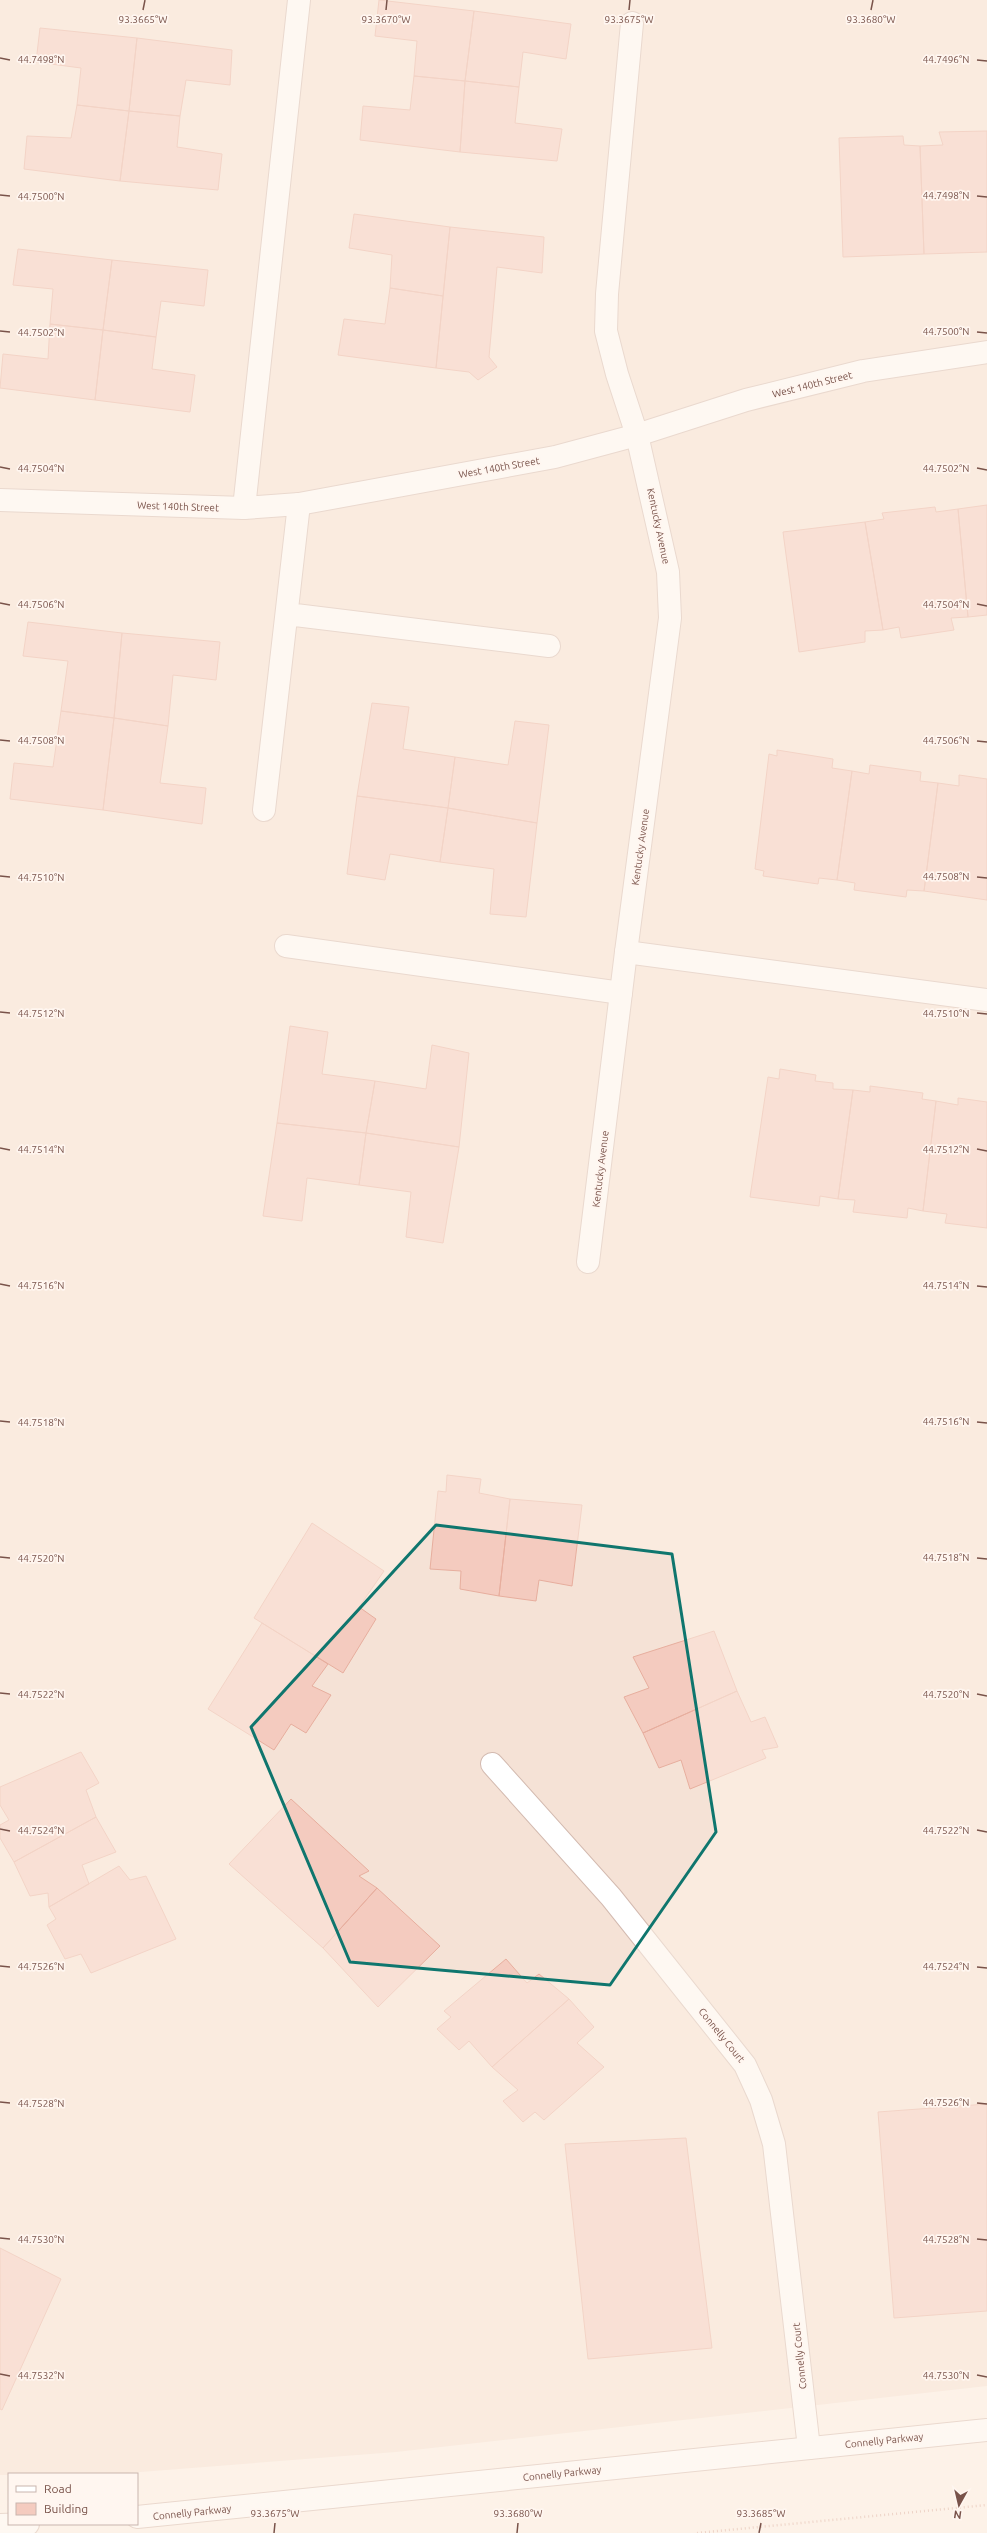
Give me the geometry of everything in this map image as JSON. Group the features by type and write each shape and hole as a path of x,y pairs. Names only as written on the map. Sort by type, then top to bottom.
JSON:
{"street":[{"path":"244,508 299,0"},
{"name":"Kentucky Avenue","path":"588,1262 626,952 670,618 668,572 654,499 637,435 617,374 606,331 607,294 632,23"},
{"name":"West 140th Street","path":"0,500 244,508 298,504 555,457 637,435 746,400 863,371 987,352"},
{"path":"264,810 287,614 298,504"},
{"path":"287,614 549,646"},
{"path":"286,946 621,993"},
{"path":"626,952 987,1000"},
{"name":"Connelly Court","path":"492,1764 611,1897 746,2065 761,2100 774,2144 809,2448"},
{"name":"Connelly Parkway","path":"138,2517 987,2430"}],"path":[{"path":"697,2533 987,2505"}],"highlighted area":[{"path":"436,1525 672,1554 716,1832 610,1985 350,1962 251,1727"}],"shaded area":[{"path":"0,0 987,0 987,2386 396,2452 128,2473 8,2473 8,2475 0,2475"}],"building":[{"path":"379,0 474,11 465,81 414,76 417,41 375,36"},
{"path":"474,11 571,24 566,59 523,52 519,87 465,81"},
{"path":"40,28 137,38 129,111 77,105 81,68 36,62"},
{"path":"137,38 232,50 230,85 186,80 180,116 129,111"},
{"path":"414,76 465,81 460,152 360,140 363,106 410,110"},
{"path":"465,81 519,87 515,123 562,129 557,161 460,152"},
{"path":"77,105 129,111 120,181 24,169 27,136 71,138"},
{"path":"129,111 180,116 177,147 222,154 218,190 120,181"},
{"path":"987,131 987,252 924,254 920,146 943,145 939,132"},
{"path":"903,136 904,145 920,146 924,254 843,257 839,138"},
{"path":"354,214 450,227 443,296 390,288 392,255 349,248"},
{"path":"450,227 544,237 542,273 497,267 489,357 497,367 478,380 469,372 436,368"},
{"path":"18,249 112,260 103,330 50,324 53,289 13,285"},
{"path":"112,260 208,270 204,306 161,301 156,337 103,330"},
{"path":"390,288 443,296 436,368 338,355 344,319 385,324"},
{"path":"50,324 103,330 95,400 0,388 3,354 48,359"},
{"path":"103,330 156,337 152,369 195,375 190,412 95,400"},
{"path":"987,505 987,615 968,617 958,509"},
{"path":"935,507 936,512 958,509 968,617 951,618 954,630 901,638 899,627 883,630 865,522 884,519 882,513"},
{"path":"865,522 883,630 865,631 865,642 799,652 783,532"},
{"path":"28,622 122,633 114,718 61,711 68,661 23,656"},
{"path":"122,633 220,642 216,680 173,675 168,726 114,718"},
{"path":"372,703 409,707 403,749 455,757 448,808 357,796"},
{"path":"61,711 114,718 103,810 10,799 14,763 53,767"},
{"path":"114,718 168,726 160,783 206,788 202,824 103,810"},
{"path":"515,721 549,725 537,823 448,808 455,757 508,765"},
{"path":"777,750 833,759 832,768 852,771 837,880 819,878 818,884 763,876 764,871 755,869 769,754 777,756"},
{"path":"870,765 921,772 920,781 938,783 924,891 907,890 906,897 854,890 855,883 837,880 852,771 869,774"},
{"path":"959,775 987,779 987,900 924,891 938,783 959,786"},
{"path":"357,796 448,808 440,862 390,854 385,880 347,874"},
{"path":"448,808 537,823 526,917 490,914 494,869 440,862"},
{"path":"290,1026 328,1032 322,1074 375,1081 366,1133 277,1123"},
{"path":"432,1045 469,1053 459,1147 366,1133 375,1081 426,1089"},
{"path":"780,1069 816,1075 815,1081 833,1083 833,1089 853,1090 838,1199 820,1196 819,1206 750,1197 768,1077 779,1079"},
{"path":"870,1086 923,1093 922,1099 936,1101 923,1211 908,1208 907,1218 853,1212 855,1200 838,1199 853,1090 870,1092"},
{"path":"958,1098 987,1102 987,1228 945,1223 947,1214 923,1211 936,1101 958,1105"},
{"path":"277,1123 366,1133 359,1185 307,1178 302,1221 263,1216"},
{"path":"366,1133 459,1147 443,1243 406,1237 411,1192 359,1185"},
{"path":"447,1475 481,1479 479,1493 510,1499 499,1596 460,1589 461,1571 430,1569 438,1491 446,1492"},
{"path":"510,1499 582,1505 572,1586 539,1580 536,1601 499,1596"},
{"path":"312,1523 384,1571 359,1607 376,1619 343,1673 254,1618"},
{"path":"262,1623 328,1664 312,1686 331,1695 306,1733 291,1724 274,1750 208,1709"},
{"path":"714,1631 737,1691 643,1733 624,1697 649,1688 633,1657"},
{"path":"737,1691 751,1722 765,1717 778,1747 762,1750 766,1758 690,1789 681,1760 659,1768 643,1733"},
{"path":"81,1752 99,1783 86,1790 96,1817 14,1862 0,1838 0,1825 9,1820 0,1805 0,1787"},
{"path":"291,1799 369,1871 359,1876 377,1888 323,1948 229,1864"},
{"path":"96,1817 116,1852 82,1865 89,1884 49,1907 48,1893 30,1896 14,1862"},
{"path":"119,1866 130,1880 146,1876 176,1939 91,1973 81,1954 65,1959 47,1925 56,1919 49,1907"},
{"path":"377,1888 440,1946 378,2007 323,1948"},
{"path":"506,1959 527,1983 539,1974 569,1999 492,2067 469,2041 459,2050 437,2029 451,2017 444,2011"},
{"path":"569,1999 594,2027 577,2043 604,2067 544,2120 535,2112 523,2122 503,2101 518,2090 492,2067"},
{"path":"987,2104 987,2311 894,2318 878,2112"},
{"path":"686,2138 712,2348 588,2359 565,2144"},
{"path":"0,2248 61,2279 2,2410 0,2409"}]}
